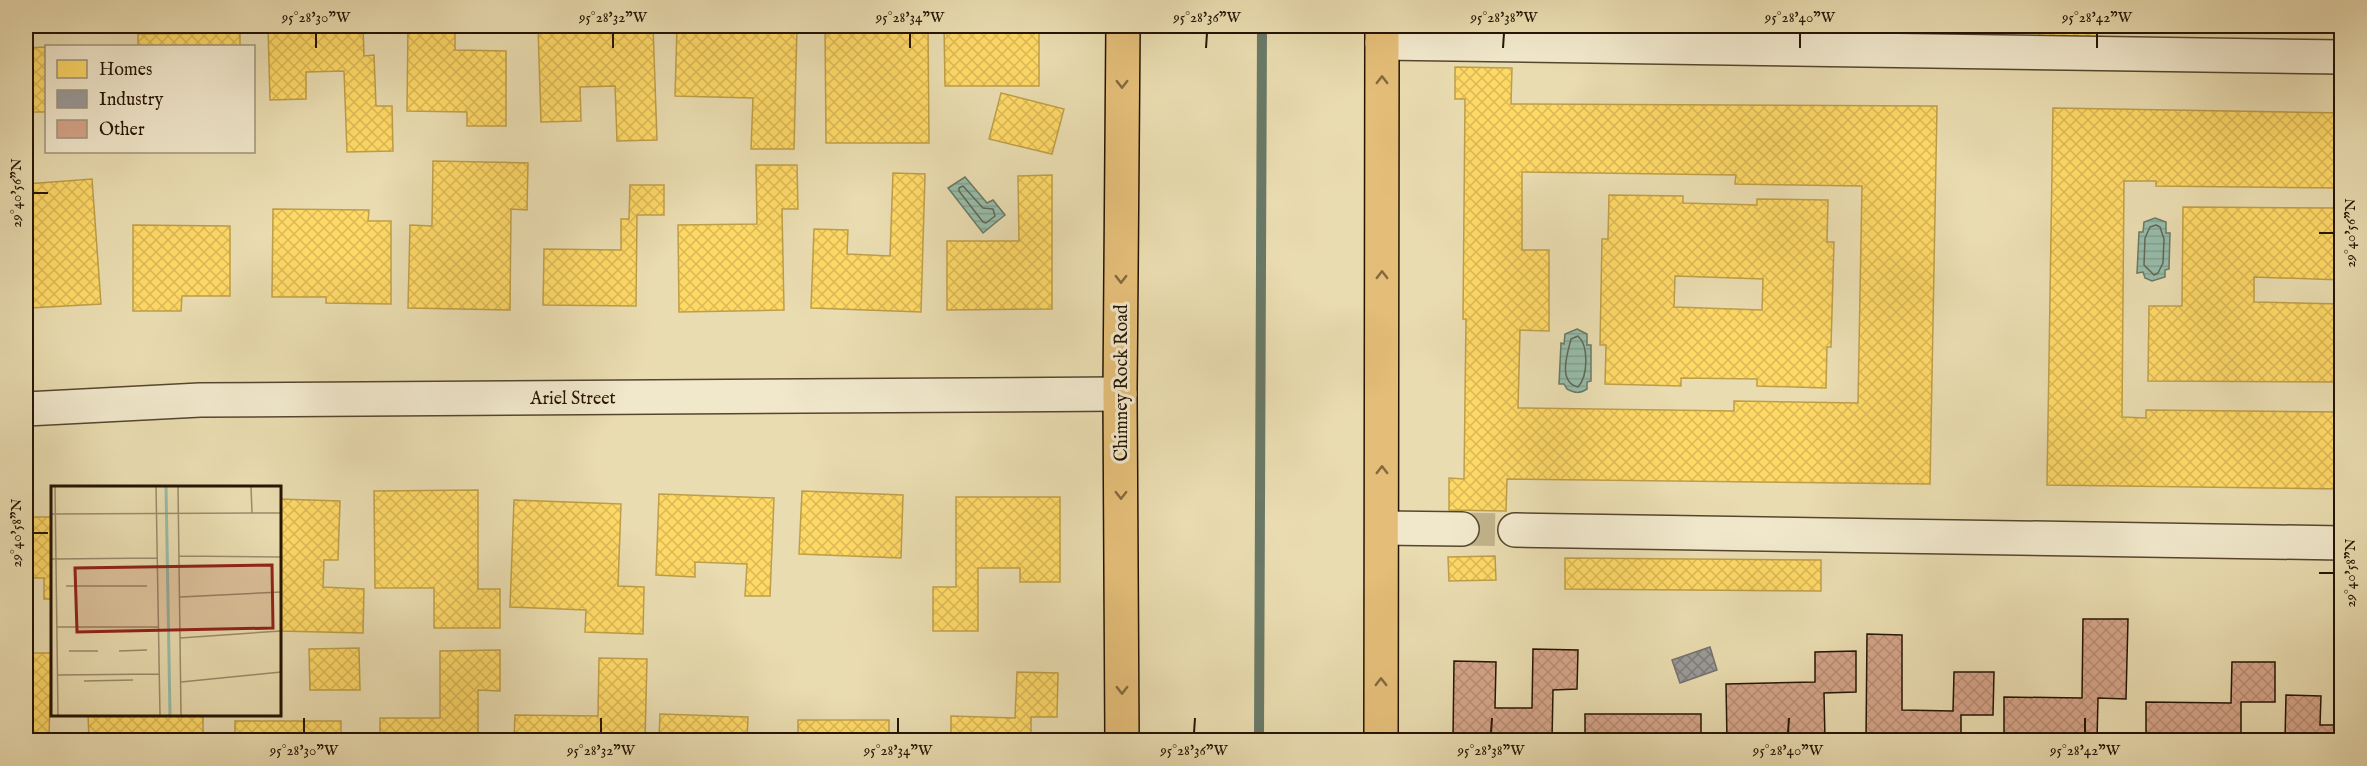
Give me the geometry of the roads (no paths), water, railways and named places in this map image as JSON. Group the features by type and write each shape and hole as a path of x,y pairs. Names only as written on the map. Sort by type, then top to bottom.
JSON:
{"main road":[{"name":"Chimney Rock Road","path":"1122,741 1120,394 1123,26"},
{"path":"1381,741 1382,34"}],"street":[{"path":"1382,34 2342,57"},
{"name":"Ariel Street","path":"26,409 200,400 1120,394"},
{"path":"1382,528 1462,530"},
{"path":"1515,530 2342,543"}],"water":[{"path":"965,177 987,203 993,200 1005,215 983,233 948,188"},
{"path":"2155,218 2166,222 2166,233 2170,233 2169,269 2165,270 2165,277 2152,281 2145,278 2143,272 2137,273 2139,232 2143,232 2144,222"},
{"path":"1577,329 1587,334 1587,345 1591,345 1591,381 1587,382 1587,389 1582,392 1572,391 1564,384 1559,384 1561,343 1564,344 1565,334"}],"waterway":[{"path":"1259,740 1262,26"}],"tunnel":[{"path":"1462,529 1515,530"}]}
